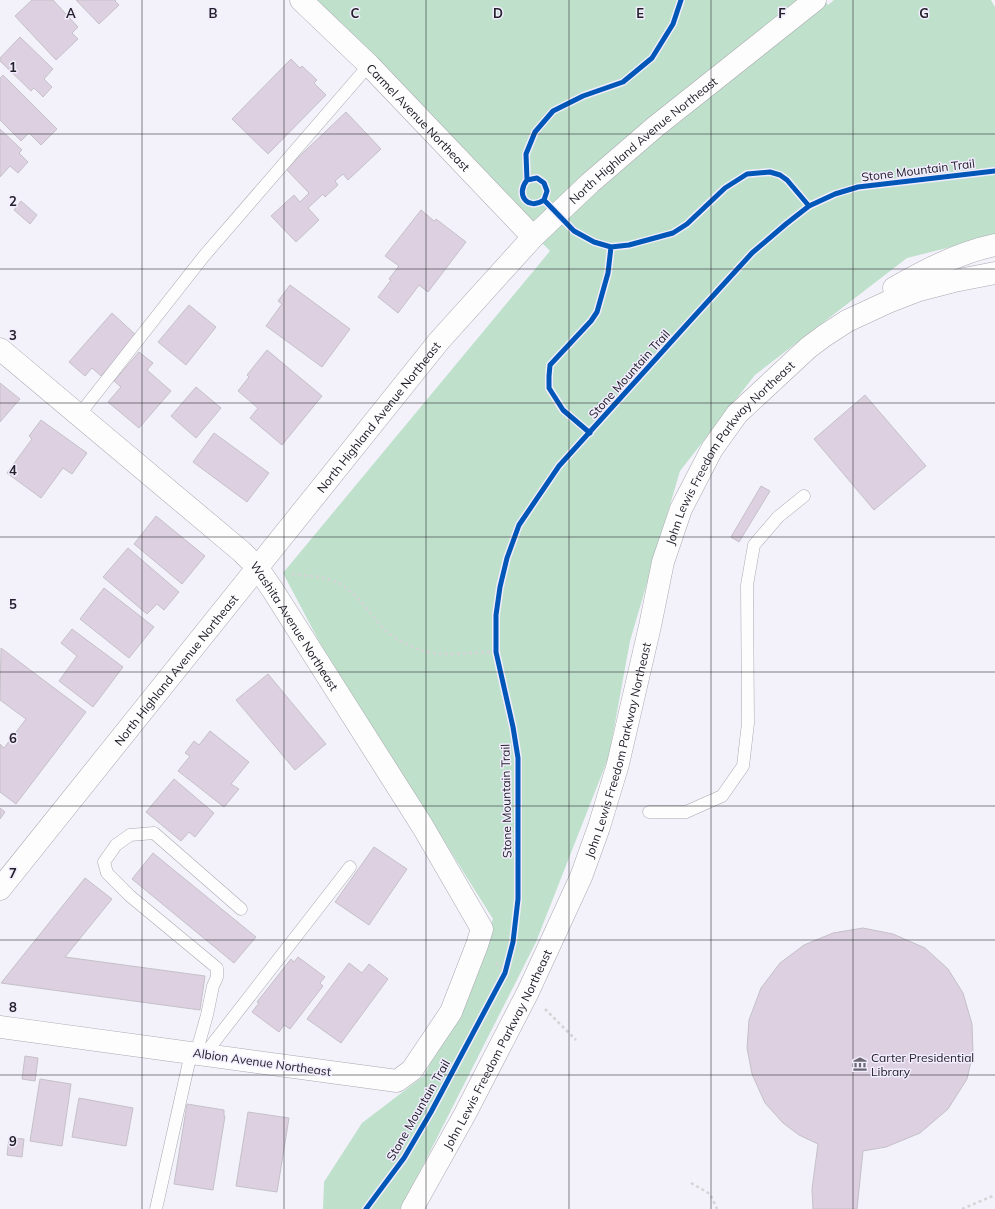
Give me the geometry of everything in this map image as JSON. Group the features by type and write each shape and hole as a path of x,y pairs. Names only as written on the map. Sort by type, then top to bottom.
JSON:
{"main road":[{"name":"Carmel Avenue Northeast","path":"300,0 369,66 533,237"},
{"name":"North Highland Avenue Northeast","path":"0,890 439,341 533,237 590,183 655,127 815,0"},
{"path":"847,321 884,294 933,267 956,256 995,245"},
{"path":"847,321 888,302 919,290 995,273"},
{"name":"John Lewis Freedom Parkway Northeast","path":"412,1209 465,1114 528,992 581,877 599,827 618,764 663,562 681,509 712,449 737,414 808,348 847,321"},
{"name":"Washita Avenue Northeast","path":"0,349 242,552 257,567 423,827 482,929 465,976"},
{"name":"Albion Avenue Northeast","path":"0,1027 397,1081 412,1070 451,1012 465,976"}],"lane":[{"path":"79,415 204,256 369,66"},
{"path":"650,812 686,812 722,796 743,766 748,723 747,584 754,545 778,517 804,496"},
{"path":"156,1209 207,1015 213,986 217,977 217,968 130,896 107,873 104,862 116,845 130,835 154,833 241,909"},
{"path":"197,1054 350,867"}],"path":[{"path":"289,574 324,578 341,584 355,596 385,630 412,647 425,652 440,654 496,652"},
{"path":"496,644 498,659"},
{"path":"501,980 507,965"},
{"path":"691,1183 710,1194 717,1209"},
{"path":"962,1209 995,1195"}],"green space":[{"path":"301,0 825,0 828,5 834,0 991,0 995,7 995,236 907,258 755,375 680,471 630,641 609,756 536,942 401,1209 323,1209 324,1182 362,1123 425,1075 493,919 321,645 283,573 550,251"}],"building":[{"path":"32,0 53,0 78,27 72,33 78,39 56,60 15,16"},
{"path":"76,0 116,0 115,1 119,5 99,24"},
{"path":"20,37 53,69 44,79 52,87 43,97 34,88 31,91 0,61 0,58"},
{"path":"291,59 300,68 302,66 317,80 314,83 326,95 268,154 232,119"},
{"path":"3,75 57,129 41,145 29,133 21,141 0,120 0,78"},
{"path":"346,112 381,149 348,180 343,174 335,181 338,185 325,197 323,194 308,208 319,220 296,242 271,216 294,195 300,202 309,193 286,169"},
{"path":"0,129 22,150 19,153 28,162 18,173 10,166 0,177"},
{"path":"21,201 37,215 30,224 14,210"},
{"path":"421,210 434,221 436,219 466,242 428,292 419,285 398,313 378,297 391,280 389,279 399,266 385,256"},
{"path":"290,285 350,329 322,367 266,326 282,304 278,301"},
{"path":"189,305 216,327 186,365 158,342"},
{"path":"112,313 137,336 101,376 92,368 85,376 69,362"},
{"path":"267,350 322,396 282,445 250,418 258,408 238,391 249,377 247,375"},
{"path":"139,352 153,363 147,370 171,391 139,428 108,402 121,387 114,381"},
{"path":"0,383 20,399 0,422"},
{"path":"196,387 221,408 196,438 171,416"},
{"path":"865,395 926,466 874,510 814,439"},
{"path":"41,420 87,453 72,474 63,468 41,498 7,473 32,439 29,436"},
{"path":"214,433 269,473 247,502 193,462"},
{"path":"761,486 770,491 739,542 731,537"},
{"path":"156,516 205,556 182,584 134,544"},
{"path":"128,548 179,592 164,610 157,604 147,614 103,577"},
{"path":"104,588 154,627 129,658 80,619"},
{"path":"72,629 123,667 93,707 59,681 77,656 61,643"},
{"path":"1,648 86,712 16,804 0,792 0,744 4,748 26,719 0,700"},
{"path":"268,674 326,744 295,770 236,700"},
{"path":"210,731 249,762 231,784 239,789 224,807 178,771 190,756 185,753 194,741 199,745"},
{"path":"174,779 214,813 195,837 189,832 181,841 146,812"},
{"path":"0,808 5,812 0,819"},
{"path":"374,847 407,869 369,925 335,902"},
{"path":"153,853 256,937 234,963 132,879"},
{"path":"85,878 112,899 65,957 205,976 200,1010 1,983"},
{"name":"Carter Presidential Library","path":"863,928 893,934 925,948 948,969 963,993 972,1024 973,1053 967,1079 948,1109 920,1133 886,1147 863,1151 857,1209 813,1209 812,1189 818,1144 799,1135 783,1123 765,1103 752,1074 747,1048 749,1020 761,988 780,963 804,945 833,933"},
{"path":"298,957 325,977 320,983 323,986 290,1029 284,1025 279,1032 252,1012 259,1003 257,1002 291,959 294,962"},
{"path":"349,963 362,973 369,964 388,979 341,1043 307,1019"},
{"path":"25,1056 38,1058 35,1081 22,1079"},
{"path":"40,1079 71,1084 62,1146 30,1141"},
{"path":"79,1098 133,1108 126,1146 72,1137"},
{"path":"187,1104 224,1110 225,1116 213,1190 174,1184"},
{"path":"248,1112 289,1118 277,1192 236,1186"},
{"path":"9,1138 24,1139 22,1157 7,1155"}],"cycle path":[{"path":"527,180 537,178 544,183 547,191 544,200 533,204 528,202 525,200 522,191 527,180 526,154 535,132 553,111 583,96 623,82 652,58 673,24 681,0"},
{"name":"Stone Mountain Trail","path":"366,1209 404,1158 431,1112 505,973 513,942 518,899 518,758 513,727 496,652 496,615 500,587 507,558 519,525 559,466 690,321 752,253 809,206 835,194 858,187 995,171"},
{"path":"544,200 574,231 594,242 611,247 629,245 673,233 687,224 725,188 747,174 770,172 780,175 787,180 809,206"},
{"path":"590,433 563,410 549,388 550,365 591,321 597,312 608,273 611,247"}],"place":[{"name":"Carter Presidential Library","path":"860,1064"}]}
